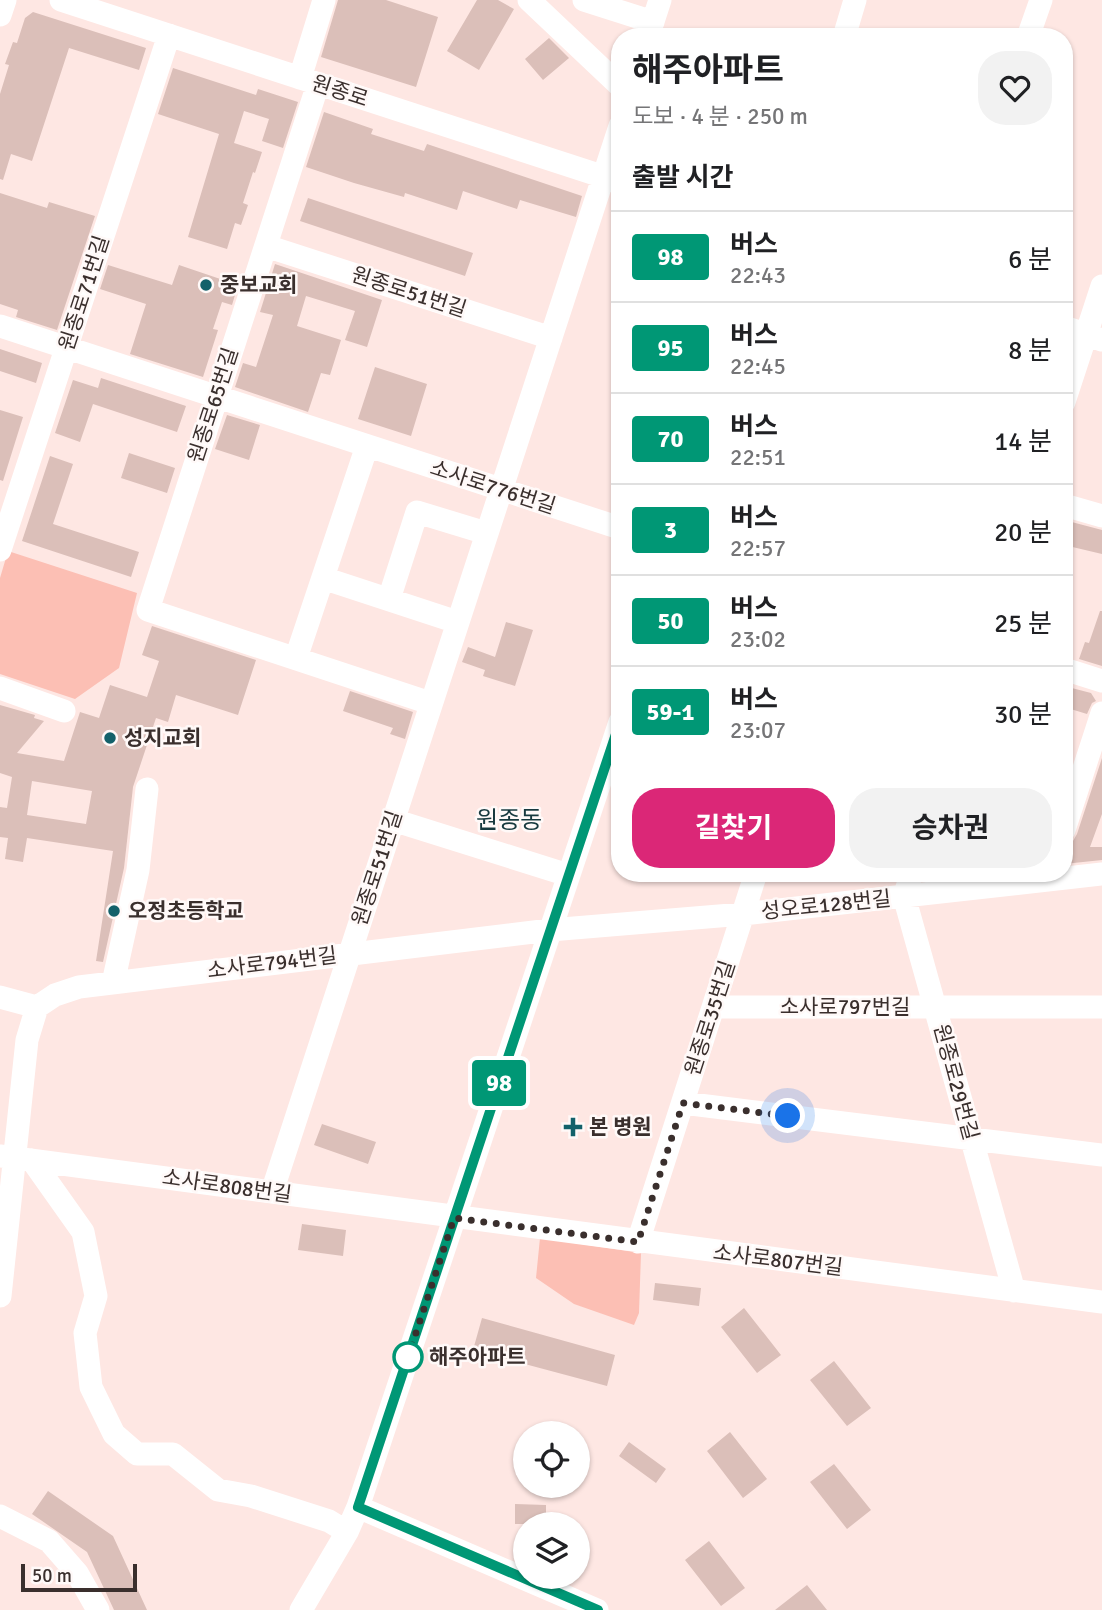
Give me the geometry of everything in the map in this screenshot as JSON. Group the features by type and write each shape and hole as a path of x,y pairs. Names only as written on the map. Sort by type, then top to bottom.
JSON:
{"street":[{"path":"0,15 5,0"},
{"name":"원종로","path":"61,0 611,180"},
{"name":"원종로65번길","path":"296,658 148,610 215,396 267,246 309,81 324,0"},
{"path":"530,0 611,77"},
{"path":"584,0 649,28"},
{"path":"651,28 660,0"},
{"path":"847,28 855,0"},
{"path":"1031,28 1041,0"},
{"name":"원종로71번길","path":"0,550 169,35"},
{"name":"원종로51번길","path":"272,1192 551,338 611,180"},
{"name":"원종로51번길","path":"267,246 551,338"},
{"path":"1073,382 1094,337 1102,286"},
{"name":"소사로776번길","path":"0,326 611,525"},
{"path":"1073,330 1094,337"},
{"path":"367,446 296,658 430,703"},
{"path":"1073,508 1102,516"},
{"path":"388,600 417,512 486,533"},
{"path":"323,578 457,622"},
{"path":"1073,672 1102,681"},
{"path":"0,688 64,711"},
{"path":"1073,802 1102,712"},
{"path":"301,1610 347,1532 358,1507 611,749"},
{"path":"113,983 138,870 147,789"},
{"path":"393,820 568,876"},
{"name":"성오로128번길","path":"1073,876 1102,874"},
{"name":"원종로35번길","path":"638,1242 753,882"},
{"path":"904,896 909,882"},
{"name":"성오로128번길","path":"550,930 743,914 1011,882"},
{"name":"원종로29번길","path":"904,896 1014,1291"},
{"name":"소사로794번길","path":"37,1007 55,995 79,987 550,930"},
{"path":"0,997 37,1007 27,1040 0,1296"},
{"name":"소사로797번길","path":"714,1006 1102,1007"},
{"path":"683,1103 1102,1155"},
{"path":"16,1158 83,1231 96,1296 85,1333 91,1387 114,1434 137,1454 173,1454 218,1490 251,1496 329,1521 347,1532"},
{"name":"소사로808번길","path":"16,1158 454,1218"},
{"name":"소사로807번길","path":"454,1218 1102,1302"},
{"path":"358,1507 591,1609"},
{"path":"0,1516 49,1541 76,1573 98,1610"}],"shaded area":[{"path":"8,551 137,593 119,668 75,699 0,674 0,578"},
{"path":"540,1238 641,1253 639,1313 634,1325 574,1304 536,1278"}],"building":[{"path":"338,0 386,0 438,17 416,87 321,57"},
{"path":"477,0 498,0 514,9 479,70 447,51"},
{"path":"33,12 146,48 139,70 69,48 32,161 11,154 3,180 0,179 0,94 9,65 5,64 13,42 17,43 25,18"},
{"path":"549,38 569,58 543,80 525,59"},
{"path":"173,68 256,95 258,89 298,102 283,148 262,141 269,119 244,111 234,143 262,152 243,203 248,205 241,225 235,223 227,249 188,237 219,134 158,114"},
{"path":"324,112 373,129 371,134 424,151 427,144 582,196 576,217 520,200 517,209 463,191 457,210 405,193 404,197 354,183 306,167"},
{"path":"0,193 47,208 49,202 95,216 57,330 16,317 18,310 0,304"},
{"path":"308,198 473,253 465,276 300,221"},
{"path":"275,264 382,300 367,347 345,340 355,311 306,296 297,326 341,340 330,375 321,373 308,412 235,387 243,363 256,367 273,315 260,312"},
{"path":"108,265 172,285 179,265 238,285 232,305 222,302 213,329 218,330 203,377 130,354 146,304 100,289"},
{"path":"0,349 42,363 36,383 0,371"},
{"path":"375,367 427,384 411,436 358,419"},
{"path":"101,378 186,406 177,432 93,404 80,442 55,433 73,380 98,388"},
{"path":"0,410 23,417 3,481 0,480"},
{"path":"227,415 260,425 249,460 215,449"},
{"path":"129,453 175,468 167,493 121,478"},
{"path":"50,456 73,464 53,524 139,552 131,577 22,541"},
{"path":"1073,522 1102,530 1102,554 1073,547"},
{"path":"1100,611 1102,666 1079,659 1085,642 1089,643"},
{"path":"506,622 533,630 515,686 483,676 485,670 462,662 468,647 495,657"},
{"path":"152,626 256,660 238,715 176,695 168,722 156,718 133,787 124,868 103,962 96,961 113,851 27,838 23,862 5,859 8,838 0,837 0,807 7,808 12,777 0,773 0,705 35,715 34,718 44,721 17,753 64,761 80,712 99,718 110,685 147,697 159,661 142,655","holes":["32,781 92,791 86,824 27,815"]},
{"path":"1073,688 1091,693 1096,701 1092,703 1087,714 1073,710"},
{"path":"350,691 413,712 405,739 390,734 393,728 343,711"},
{"path":"1102,758 1102,814 1090,847 1102,847 1102,860 1073,863 1073,841"},
{"path":"322,1124 376,1142 368,1164 314,1145"},
{"path":"302,1224 346,1230 343,1256 298,1250"},
{"path":"655,1283 701,1288 699,1306 653,1300"},
{"path":"744,1308 781,1355 757,1373 721,1327"},
{"path":"482,1318 615,1355 607,1386 473,1350"},
{"path":"834,1361 871,1408 847,1426 810,1380"},
{"path":"730,1432 767,1479 743,1498 707,1451"},
{"path":"629,1442 666,1469 656,1483 619,1456"},
{"path":"834,1464 871,1510 847,1529 810,1482"},
{"path":"48,1491 113,1536 147,1610 114,1610 87,1552 32,1514"},
{"path":"515,1504 546,1505 546,1512 515,1512"},
{"path":"709,1541 745,1588 721,1606 685,1560"},
{"path":"807,1585 827,1610 775,1610"}],"bus line":[{"name":"98","path":"598,1610 358,1507 611,749"}],"place":[{"name":"중보교회","path":"206,285"},
{"name":"성지교회","path":"110,738"},
{"name":"오정초등학교","path":"114,911"},
{"name":"본 병원","path":"573,1127"},
{"name":"해주아파트","path":"408,1357"}],"district":[{"name":"원종동","path":"509,820"}],"route":[{"path":"408,1357 454,1218 638,1242 683,1103 788,1116"}]}
